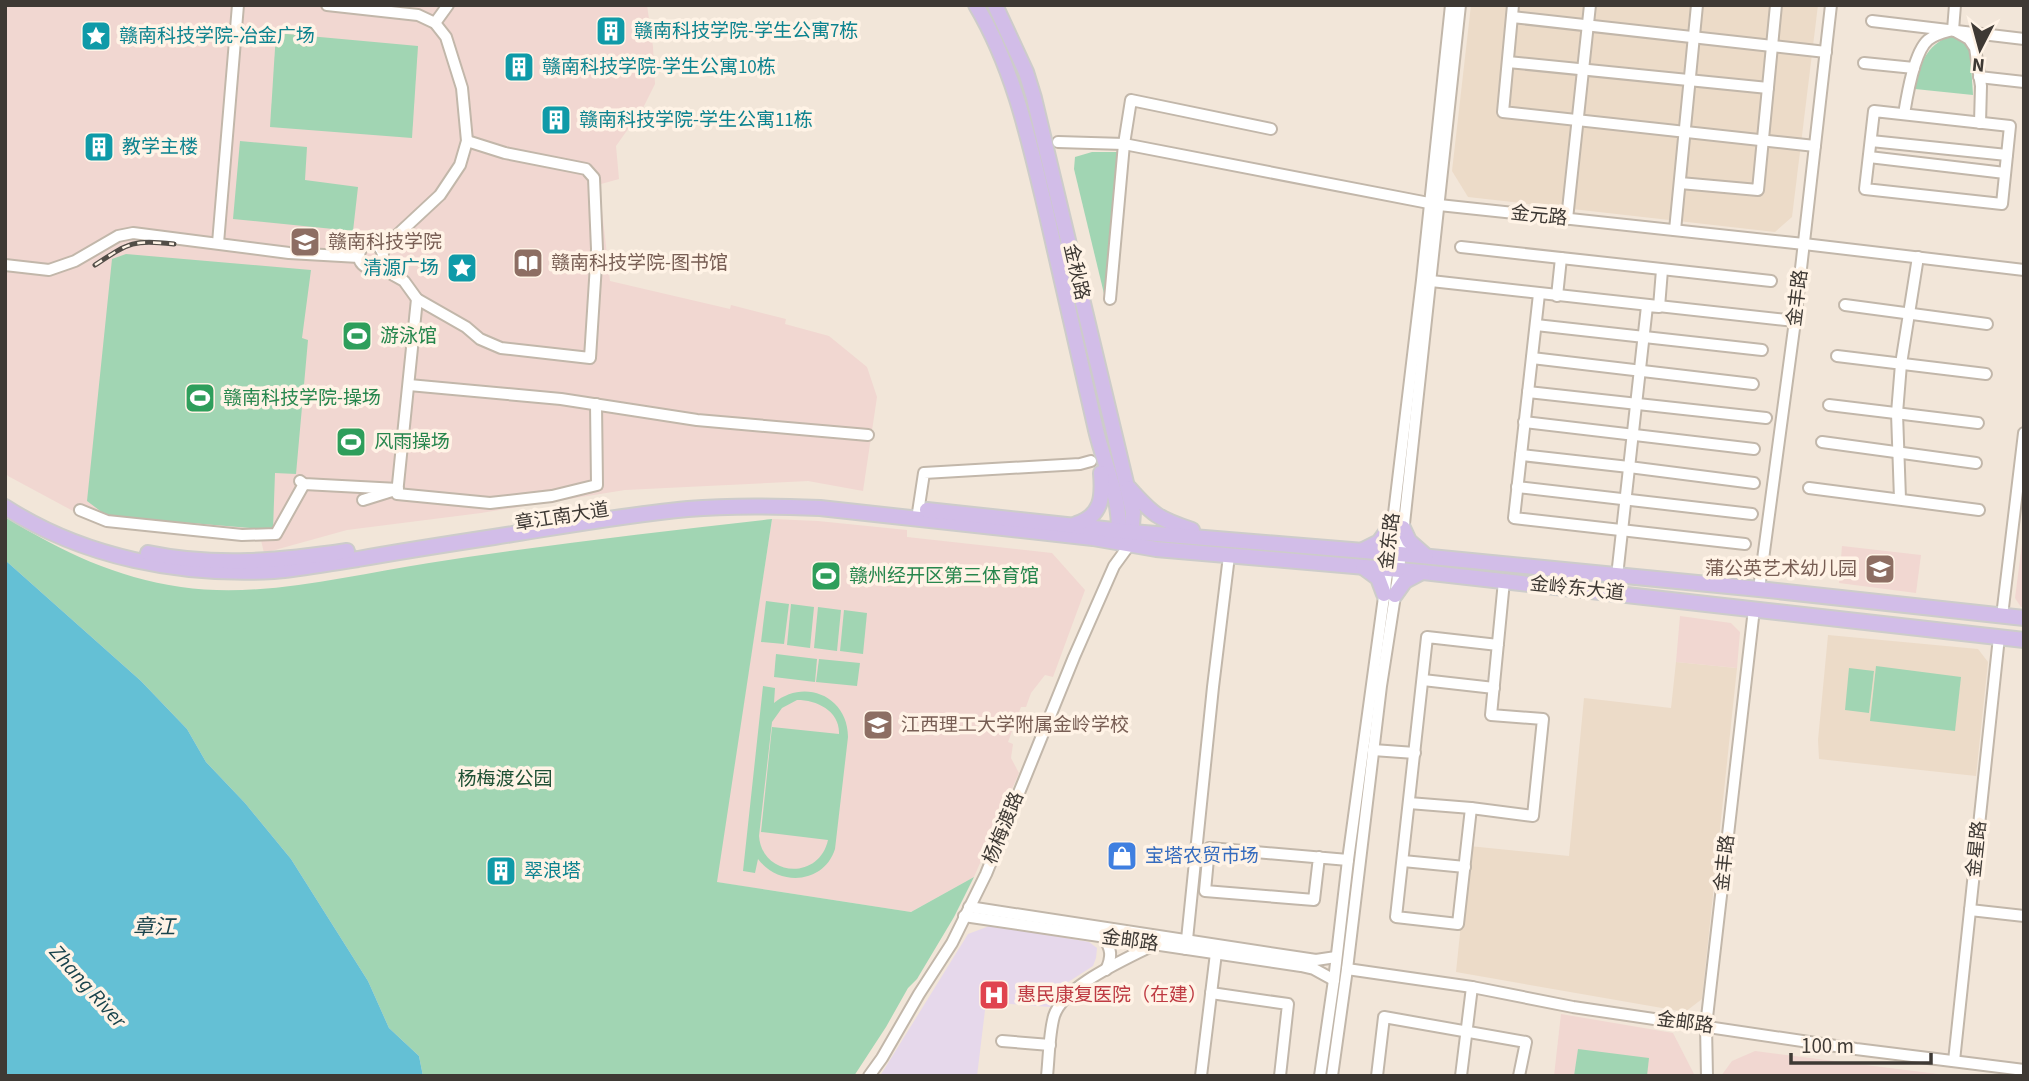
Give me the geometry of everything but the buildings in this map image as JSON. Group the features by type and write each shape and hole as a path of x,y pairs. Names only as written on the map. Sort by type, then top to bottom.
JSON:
{"main road":[{"name":"金秋路","path":"976,5 995,40 1019,100 1072,318 1099,444 1125,537"},
{"name":"金秋路","path":"995,5 1026,72 1034,98 1128,487 1133,512 1125,537"},
{"path":"1073,525 1087,521 1100,505 1103,491 1099,444"},
{"path":"1128,487 1147,509 1162,519 1213,538"},
{"name":"章江南大道","path":"5,496 64,527 130,549 257,567 298,569 735,502 1073,525 1125,537"},
{"name":"章江南大道","path":"5,507 70,540 127,558 200,571 257,567"},
{"name":"章江南大道","path":"918,514 1125,537"},
{"path":"1362,551 1379,542 1398,526 1414,547 1427,556"},
{"name":"金岭东大道","path":"1125,537 1213,538 1427,556 2024,618"},
{"name":"金岭东大道","path":"1125,537 1229,556 1423,572 2024,640"},
{"path":"1355,565 1373,573 1390,595 1405,581 1423,572"}],"street":[{"path":"218,243 238,5"},
{"path":"327,5 418,15 435,23 446,37 463,88 467,141 460,165 440,195 381,250"},
{"path":"435,23 448,5"},
{"name":"金东路","path":"1398,526 1431,282 1434,204 1451,5"},
{"name":"金东路","path":"1332,1076 1381,686 1421,293 1460,5"},
{"path":"1567,219 1590,5"},
{"path":"1675,230 1697,5"},
{"path":"1680,183 1758,190 1776,5"},
{"name":"金丰路","path":"1759,589 1795,321 1831,5"},
{"path":"1953,30 1955,5"},
{"path":"1815,146 1503,112 1513,11 1588,25 1826,51"},
{"path":"1872,21 2024,39"},
{"path":"1904,114 1911,74 1926,41 1940,33 1953,30 1969,39 1975,48 1980,123"},
{"path":"1508,61 1768,88"},
{"path":"1864,63 1914,68"},
{"path":"1979,77 2024,82"},
{"path":"1110,299 1124,144 1131,100 1271,129"},
{"path":"1874,111 1980,123 2010,126 2002,204 1866,189 1874,111"},
{"path":"377,266 404,281 417,299 466,327 480,339 500,348 590,358 597,249 594,178 586,169 505,153 467,141"},
{"path":"1871,141 2007,155"},
{"name":"金元路","path":"1058,142 1124,144 1434,204 2024,270"},
{"path":"1869,158 2005,173"},
{"path":"5,265 48,270 75,261 118,236 133,233 289,253 359,257"},
{"path":"367,245 375,245 381,250 382,261 370,268 364,265 359,257 361,249 367,245"},
{"path":"1461,247 1771,281"},
{"path":"1900,499 1898,414 1901,364 1918,257"},
{"path":"1557,296 1561,258"},
{"path":"1659,307 1662,270"},
{"path":"1431,282 1795,321"},
{"path":"1539,294 1514,518 1745,544"},
{"path":"417,299 397,494 490,503 552,496 597,485 596,404"},
{"path":"1845,305 1987,324"},
{"path":"1617,576 1647,306"},
{"path":"1536,325 1762,350"},
{"path":"1837,356 1986,374"},
{"path":"1532,358 1754,384"},
{"path":"408,385 596,404 697,420 868,435"},
{"path":"1528,392 1766,418"},
{"path":"1829,405 1978,423"},
{"path":"1524,422 1754,449"},
{"path":"2002,616 2024,433"},
{"path":"1822,442 1976,463"},
{"path":"1521,455 1754,483"},
{"path":"918,514 924,473 1080,464 1091,461"},
{"path":"80,510 107,522 242,535 276,534 302,482 398,489"},
{"path":"1517,487 1752,514"},
{"path":"1809,488 1979,510"},
{"path":"363,500 398,489"},
{"name":"杨梅渡路","path":"869,1076 952,943 986,874 1125,537"},
{"path":"1186,944 1229,556"},
{"path":"1409,803 1533,816 1543,719 1491,715 1504,581"},
{"name":"金东路","path":"1320,1076 1348,860 1390,595"},
{"name":"金丰路","path":"1707,1076 1706,1027 1754,609"},
{"name":"金星路","path":"1954,1061 1999,637"},
{"path":"1471,808 1458,924 1396,916 1427,638 1498,645"},
{"path":"1423,680 1494,688"},
{"path":"1373,750 1415,754"},
{"path":"1319,857 1314,900 1205,891 1209,848 1319,857 1348,860"},
{"path":"1403,861 1465,867"},
{"path":"1970,911 2024,916"},
{"name":"金邮路","path":"967,912 1316,960 1336,957"},
{"name":"金邮路","path":"967,912 1103,937 1155,944 1186,944 1216,953 1314,969 1334,980"},
{"path":"1103,937 1111,955 1106,970"},
{"path":"1047,1076 1055,1014 1073,991 1155,944"},
{"path":"1201,1076 1216,953"},
{"name":"金邮路","path":"1347,969 1472,987 1573,1007 1706,1027 2024,1070"},
{"path":"1461,1076 1472,987"},
{"path":"1211,993 1288,1004 1280,1076"},
{"path":"1377,1076 1384,1017 1526,1042 1519,1076"},
{"path":"1002,1041 1050,1045"}],"shaded area":[{"name":"赣南科技学院","path":"5,5 647,5 655,84 643,108 616,146 619,179 601,184 610,281 786,319 785,324 829,336 867,367 877,397 863,491 808,481 625,490 481,513 347,530 264,553 261,540 86,518 8,476 5,472"},
{"path":"1471,5 1818,5 1792,217 1775,232 1468,197 1452,171"},
{"name":"江西理工大学附属金岭学校","path":"772,519 907,530 907,537 1052,553 1085,590 1053,677 1045,675 1031,693 1026,707 1021,707 1008,742 1013,744 1011,758 1019,773 974,877 911,912 716,882"},
{"path":"2024,528 2024,607 2021,607 2015,598"},
{"name":"蒲公英艺术幼儿园","path":"1842,546 1921,555 1916,593 1839,583"},
{"path":"1680,616 1731,623 1740,632 1737,668 1676,662"},
{"path":"1828,635 1978,649 1988,662 1976,776 1819,759 1818,740"},
{"path":"1676,662 1737,668 1702,999 1685,1012 1456,972 1469,846 1569,856 1584,698 1671,708"},
{"name":"惠民康复医院（在建）","path":"992,925 1089,942 1097,948 1096,958 1093,966 1059,988 1050,1007 986,1002 977,1076 880,1076 968,934"},
{"path":"1561,1014 1673,1033 1695,1076 1554,1076"},
{"path":"1755,1051 1954,1076 1721,1076 1732,1061"}],"green space":[{"path":"276,33 418,46 412,138 270,127"},
{"path":"1951,35 1970,49 1973,95 1915,89 1925,57 1942,39"},
{"path":"240,141 307,147 305,180 358,187 353,231 233,219"},
{"path":"1092,152 1118,152 1106,302 1074,169 1075,157"},
{"name":"赣南科技学院-操场","path":"126,254 311,270 302,338 308,340 296,474 275,473 273,530 107,516 87,501 112,259"},
{"name":"杨梅渡公园","path":"5,517 68,552 112,570 157,583 212,590 306,584 558,545 772,519 717,882 911,912 974,877 917,979 908,988 854,1076 423,1076 419,1056 389,1028 368,981 291,859 245,803 206,762 187,729 141,681 5,560"},
{"path":"766,601 789,604 784,644 761,642"},
{"path":"791,604 814,607 810,648 787,645"},
{"path":"818,607 841,610 837,651 814,648"},
{"path":"844,610 867,613 863,654 840,651"},
{"path":"776,654 817,659 815,682 774,677"},
{"path":"819,659 860,663 857,686 816,682"},
{"path":"1876,666 1961,677 1955,731 1870,721"},
{"path":"1849,668 1874,671 1869,713 1845,710"},
{"path":"763,686 775,688 774,703 798,692 822,695 841,711 848,737 835,849 821,869 800,878 777,874 758,859 755,873 743,871","holes":["797,700 826,708 836,719 839,734 772,727 761,832 828,840 823,853 814,862 803,868 791,869 770,860 762,850 759,836 772,722 782,708"]},
{"path":"1578,1049 1649,1058 1647,1076 1574,1076"}],"water":[{"name":"章江","path":"5,560 141,681 187,729 206,762 245,803 291,859 368,981 389,1028 419,1056 423,1076 5,1076"}],"railway":[{"path":"95,265 132,244 174,244"}],"place":[{"name":"赣南科技学院-学生公寓7栋","path":"611,31"},
{"name":"赣南科技学院-冶金广场","path":"96,36"},
{"name":"赣南科技学院-学生公寓10栋","path":"519,67"},
{"name":"赣南科技学院-学生公寓11栋","path":"556,120"},
{"name":"教学主楼","path":"99,147"},
{"name":"赣南科技学院","path":"305,242"},
{"name":"赣南科技学院-图书馆","path":"528,263"},
{"name":"清源广场","path":"462,268"},
{"name":"游泳馆","path":"357,336"},
{"name":"赣南科技学院-操场","path":"200,398"},
{"name":"风雨操场","path":"351,442"},
{"name":"蒲公英艺术幼儿园","path":"1880,569"},
{"name":"赣州经开区第三体育馆","path":"826,576"},
{"name":"江西理工大学附属金岭学校","path":"878,725"},
{"name":"宝塔农贸市场","path":"1122,856"},
{"name":"翠浪塔","path":"501,871"},
{"name":"惠民康复医院（在建）","path":"994,995"}],"water label":[{"name":"Zhang River","path":"88,986"}]}
